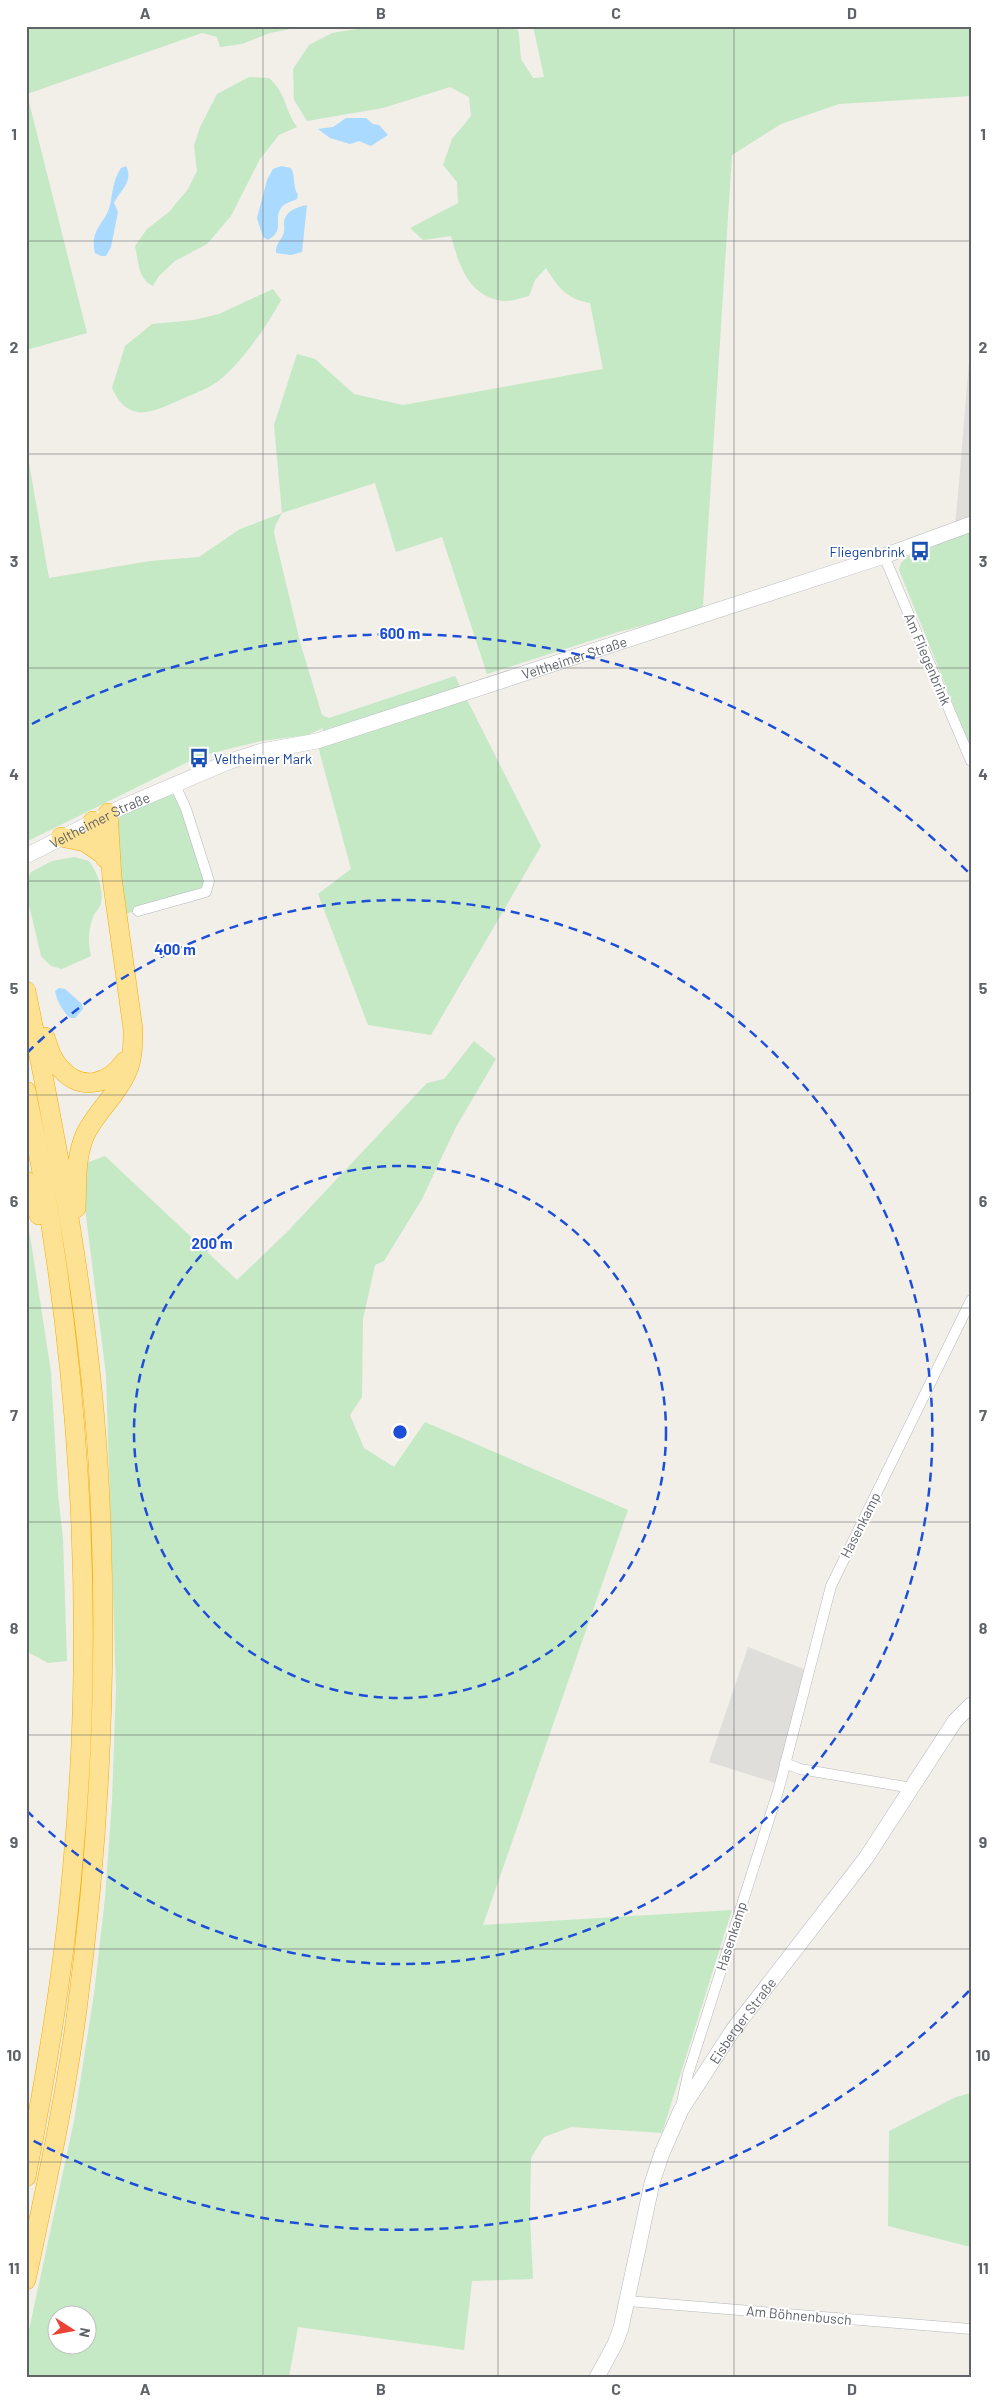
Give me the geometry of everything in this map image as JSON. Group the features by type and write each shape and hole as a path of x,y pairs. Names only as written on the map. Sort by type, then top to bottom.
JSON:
{"highway":[{"path":"101,817 104,855 112,878"},
{"path":"75,1247 78,1160 84,1136 92,1121 126,1076 131,1061 133,1029 112,878 101,817"},
{"path":"61,838 85,842 104,855"},
{"path":"26,986 51,1056 61,1069 81,1082 100,1082 117,1073 126,1061 133,1029"},
{"path":"26,991 48,1097 75,1247 91,1379 98,1462 103,1600 98,1801 76,2014 45,2191 26,2280"},
{"path":"26,1091 44,1182 69,1373 78,1478 82,1667 77,1808 65,1943 43,2090 26,2177"},
{"path":"26,1181 56,1263"}],"main road":[{"name":"Veltheimer Straße","path":"26,856 101,817 228,762 262,751 317,741 884,556 971,524"},
{"name":"Eisberger Straße","path":"598,2377 615,2344 628,2301 652,2183 662,2153 681,2110 733,2030 866,1858 955,1721 971,1705"}],"street":[{"name":"Am Fliegenbrink","path":"884,556 971,761"},
{"path":"138,911 206,892 209,888 210,881 186,809 175,785"},
{"name":"Hasenkamp","path":"681,2110 682,2095 688,2074 785,1763 831,1586 971,1300"},
{"path":"785,1763 800,1769 912,1788"},
{"name":"Am Böhnenbusch","path":"628,2301 971,2328"}],"shaded area":[{"path":"971,336 971,519 955,525 959,483"},
{"path":"748,1647 806,1670 776,1783 709,1762"}],"green space":[{"path":"26,26 305,26 270,33 242,44 220,47 217,37 202,33 27,94 87,333 26,350"},
{"path":"377,26 516,26 519,34 521,59 533,78 544,77 533,26 971,26 971,96 839,104 781,124 732,155 703,606 698,612 618,632 487,674 442,537 396,552 375,483 282,513 274,425 297,354 315,359 354,394 403,405 603,369 590,303 569,295 555,281 546,268 535,280 529,296 506,301 491,298 481,293 467,278 451,236 423,240 410,228 458,203 457,182 443,165 452,139 471,116 469,97 450,87 383,108 307,121 294,100 293,69 309,45 332,33"},
{"path":"249,77 269,78 275,84 297,127 279,135 260,159 231,216 207,244 175,261 159,276 153,286 141,274 135,246 147,229 169,212 188,189 197,171 194,146 200,127 217,94"},
{"path":"273,289 281,300 275,310 261,333 244,355 217,382 152,411 134,411 126,407 119,400 112,388 125,346 152,324 194,320 219,314"},
{"path":"26,446 49,578 150,561 199,557 240,529 282,513 275,526 274,533 300,642 322,715 329,718 455,676 541,846 431,1035 368,1025 318,894 351,869 319,750 323,728 307,735 261,741 200,756 26,842"},
{"path":"971,531 971,748 899,570 901,563 907,557"},
{"path":"171,794 177,798 205,877 203,887 123,915 117,821 122,815"},
{"path":"74,857 89,861 99,881 102,898 89,931 91,956 62,969 51,966 41,956 26,892 26,882 31,872 52,861"},
{"path":"474,1041 496,1059 456,1127 422,1199 384,1261 375,1265 363,1319 362,1397 350,1415 364,1448 394,1467 425,1422 628,1510 483,1925 732,1910 662,2133 571,2127 544,2137 531,2158 530,2218 533,2279 472,2281 464,2350 298,2327 289,2377 26,2377 26,2344 74,2121 94,1994 105,1898 112,1801 116,1688 106,1375 84,1200 84,1164 105,1156 237,1280 287,1232 427,1083 444,1079"},
{"path":"26,1210 51,1372 58,1494 63,1539 67,1661 48,1663 26,1651"},
{"path":"971,2093 971,2247 888,2226 889,2131 956,2097"}],"water":[{"path":"346,118 366,118 373,124 379,125 388,135 371,146 359,141 350,144 330,138 318,129 333,127"},
{"path":"126,166 128,172 127,181 114,203 118,212 111,247 106,256 101,256 95,253 94,238 108,211 116,177 121,168"},
{"path":"281,166 291,168 298,195 297,199 287,203 279,211 278,228 268,240 263,237 257,218 267,180 273,169"},
{"path":"307,205 302,252 291,255 276,253 277,246 284,233 284,223 287,215 296,208"},
{"path":"59,988 65,989 82,1004 83,1009 75,1018 70,1018 57,999 55,991"}],"place":[{"name":"Fliegenbrink","path":"920,551"},
{"name":"Veltheimer Mark","path":"199,758"}]}
